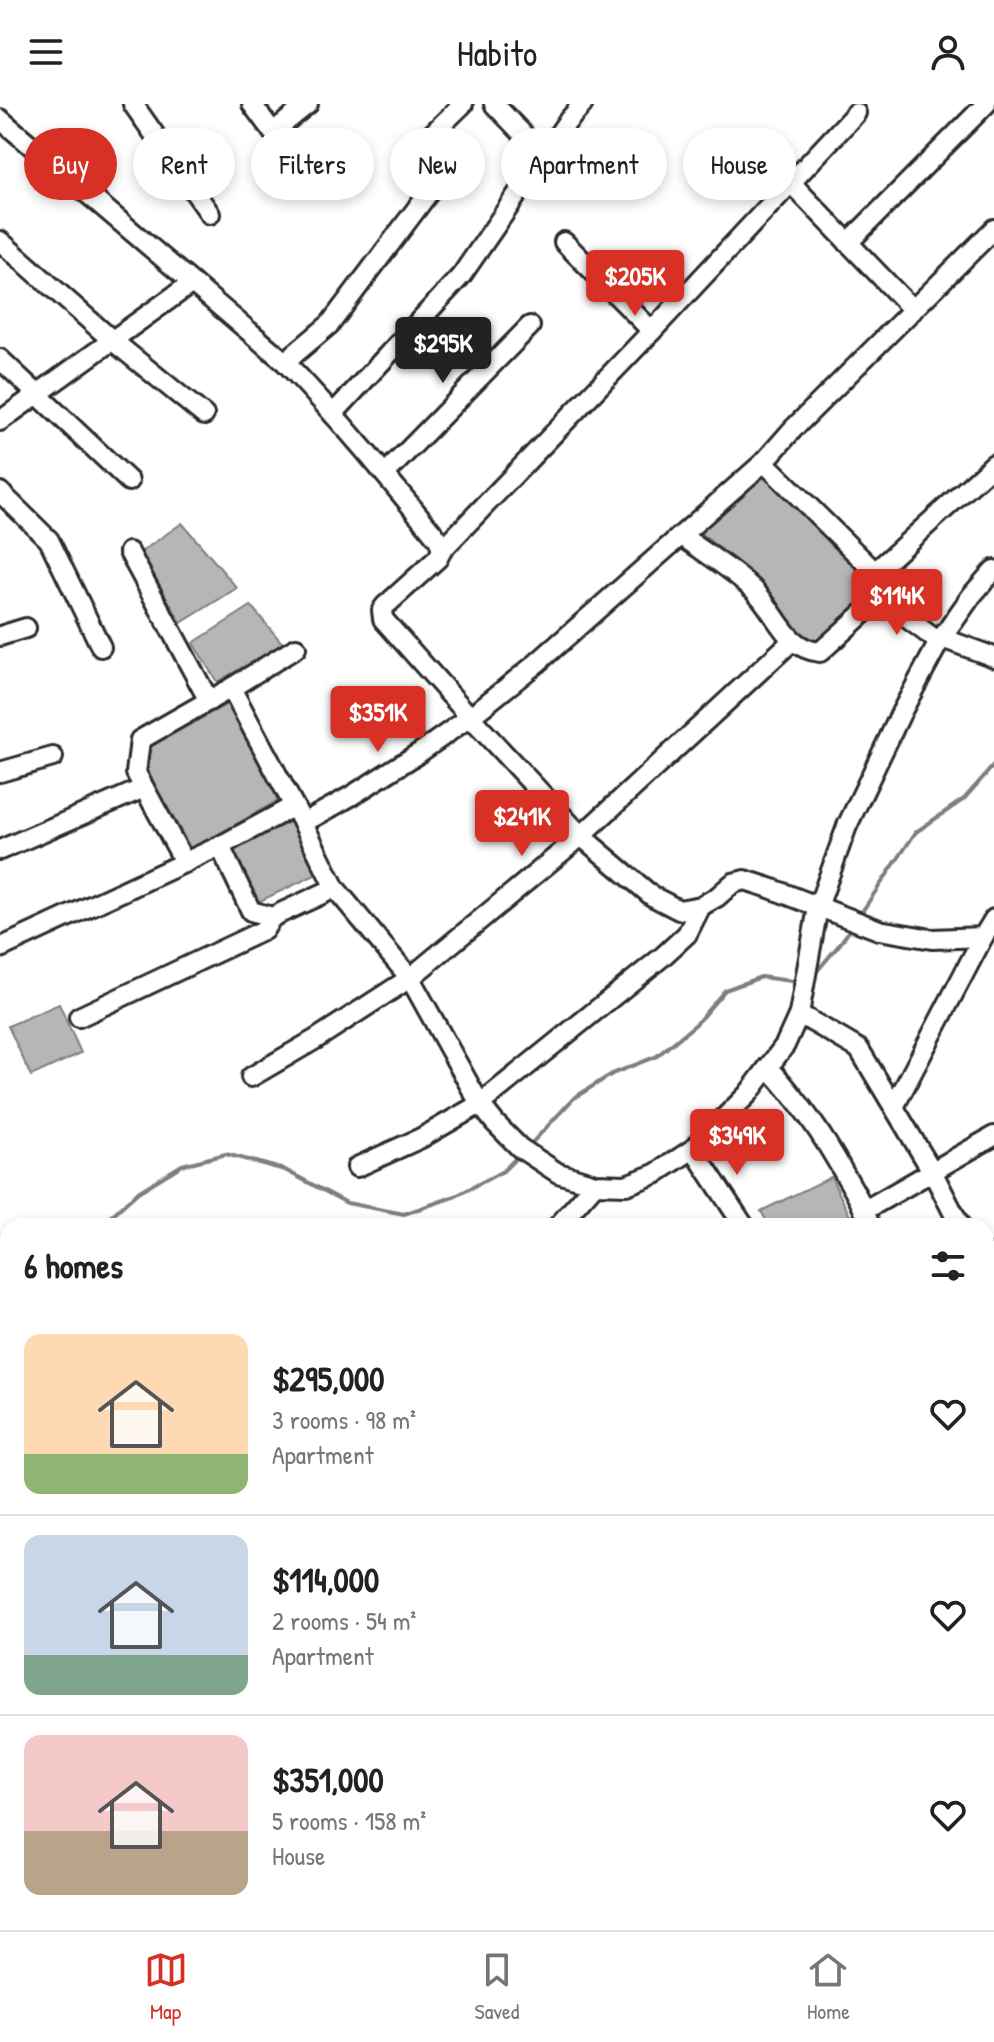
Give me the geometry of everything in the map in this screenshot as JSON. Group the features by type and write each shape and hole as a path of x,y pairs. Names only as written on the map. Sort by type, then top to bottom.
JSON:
{"street":[{"path":"133,104 210,214"},
{"path":"252,104 270,128"},
{"path":"278,128 308,104"},
{"path":"438,128 463,104"},
{"path":"494,104 517,128"},
{"path":"563,128 583,104"},
{"path":"848,243 986,104"},
{"path":"796,178 856,113"},
{"path":"0,119 285,362 385,474 438,539 442,550"},
{"path":"796,188 913,310"},
{"path":"285,362 330,324 423,200"},
{"path":"333,414 461,276 513,200"},
{"path":"775,200 442,550 438,558 385,606 383,619 581,836 652,896 679,910 701,906 733,883 745,880 879,930 932,939 983,937"},
{"path":"0,948 220,846 362,789 470,717 537,663 764,462 793,429 994,229"},
{"path":"0,241 113,341 204,415"},
{"path":"564,242 652,331"},
{"path":"0,421 192,283"},
{"path":"385,474 530,326"},
{"path":"0,359 129,481"},
{"path":"764,462 875,572 880,598 940,640 994,657"},
{"path":"875,572 994,464"},
{"path":"0,492 49,540 101,647"},
{"path":"682,536 755,590 792,641 811,651 820,652 880,598"},
{"path":"129,552 209,701"},
{"path":"231,688 335,888 410,978 480,1104 495,1123 520,1148 558,1173 595,1184 626,1185 655,1174 693,1149 748,1094 785,1045 799,1014 818,907 847,826 940,640 994,570"},
{"path":"0,636 26,628"},
{"path":"251,1077 410,978 581,836 792,641"},
{"path":"185,863 136,773 140,740 296,648"},
{"path":"0,772 53,757"},
{"path":"0,850 144,788"},
{"path":"220,846 251,911 272,917"},
{"path":"79,1017 264,930 272,917 335,888"},
{"path":"357,1167 421,1138 480,1104 662,957 687,934 701,906"},
{"path":"894,1107 994,919"},
{"path":"799,1014 859,1049 932,1171 956,1218"},
{"path":"768,1067 792,1093 824,1137 867,1218 932,1171 994,1136"},
{"path":"693,1149 739,1218"},
{"path":"565,1218 595,1184"}],"shaded area":[{"path":"764,474 868,574 871,595 817,644 797,637 762,582 699,532"},
{"path":"182,523 237,588 181,623 141,552"},
{"path":"251,606 283,644 217,682 193,643"},
{"path":"227,704 279,800 191,849 145,768 152,745"},
{"path":"292,821 317,874 258,902 233,849"},
{"path":"59,1004 81,1053 31,1076 8,1026"},
{"path":"831,1177 851,1218 765,1218 761,1211"}],"waterway":[{"path":"859,916 916,832 964,799 994,765"},
{"path":"813,976 852,927"},
{"path":"527,1148 574,1098 612,1074 657,1056 696,1024 725,990 761,977 791,981 800,979"},
{"path":"109,1218 138,1192 182,1165 226,1154 285,1170 347,1203 404,1214 456,1196 503,1171 520,1154"}]}
